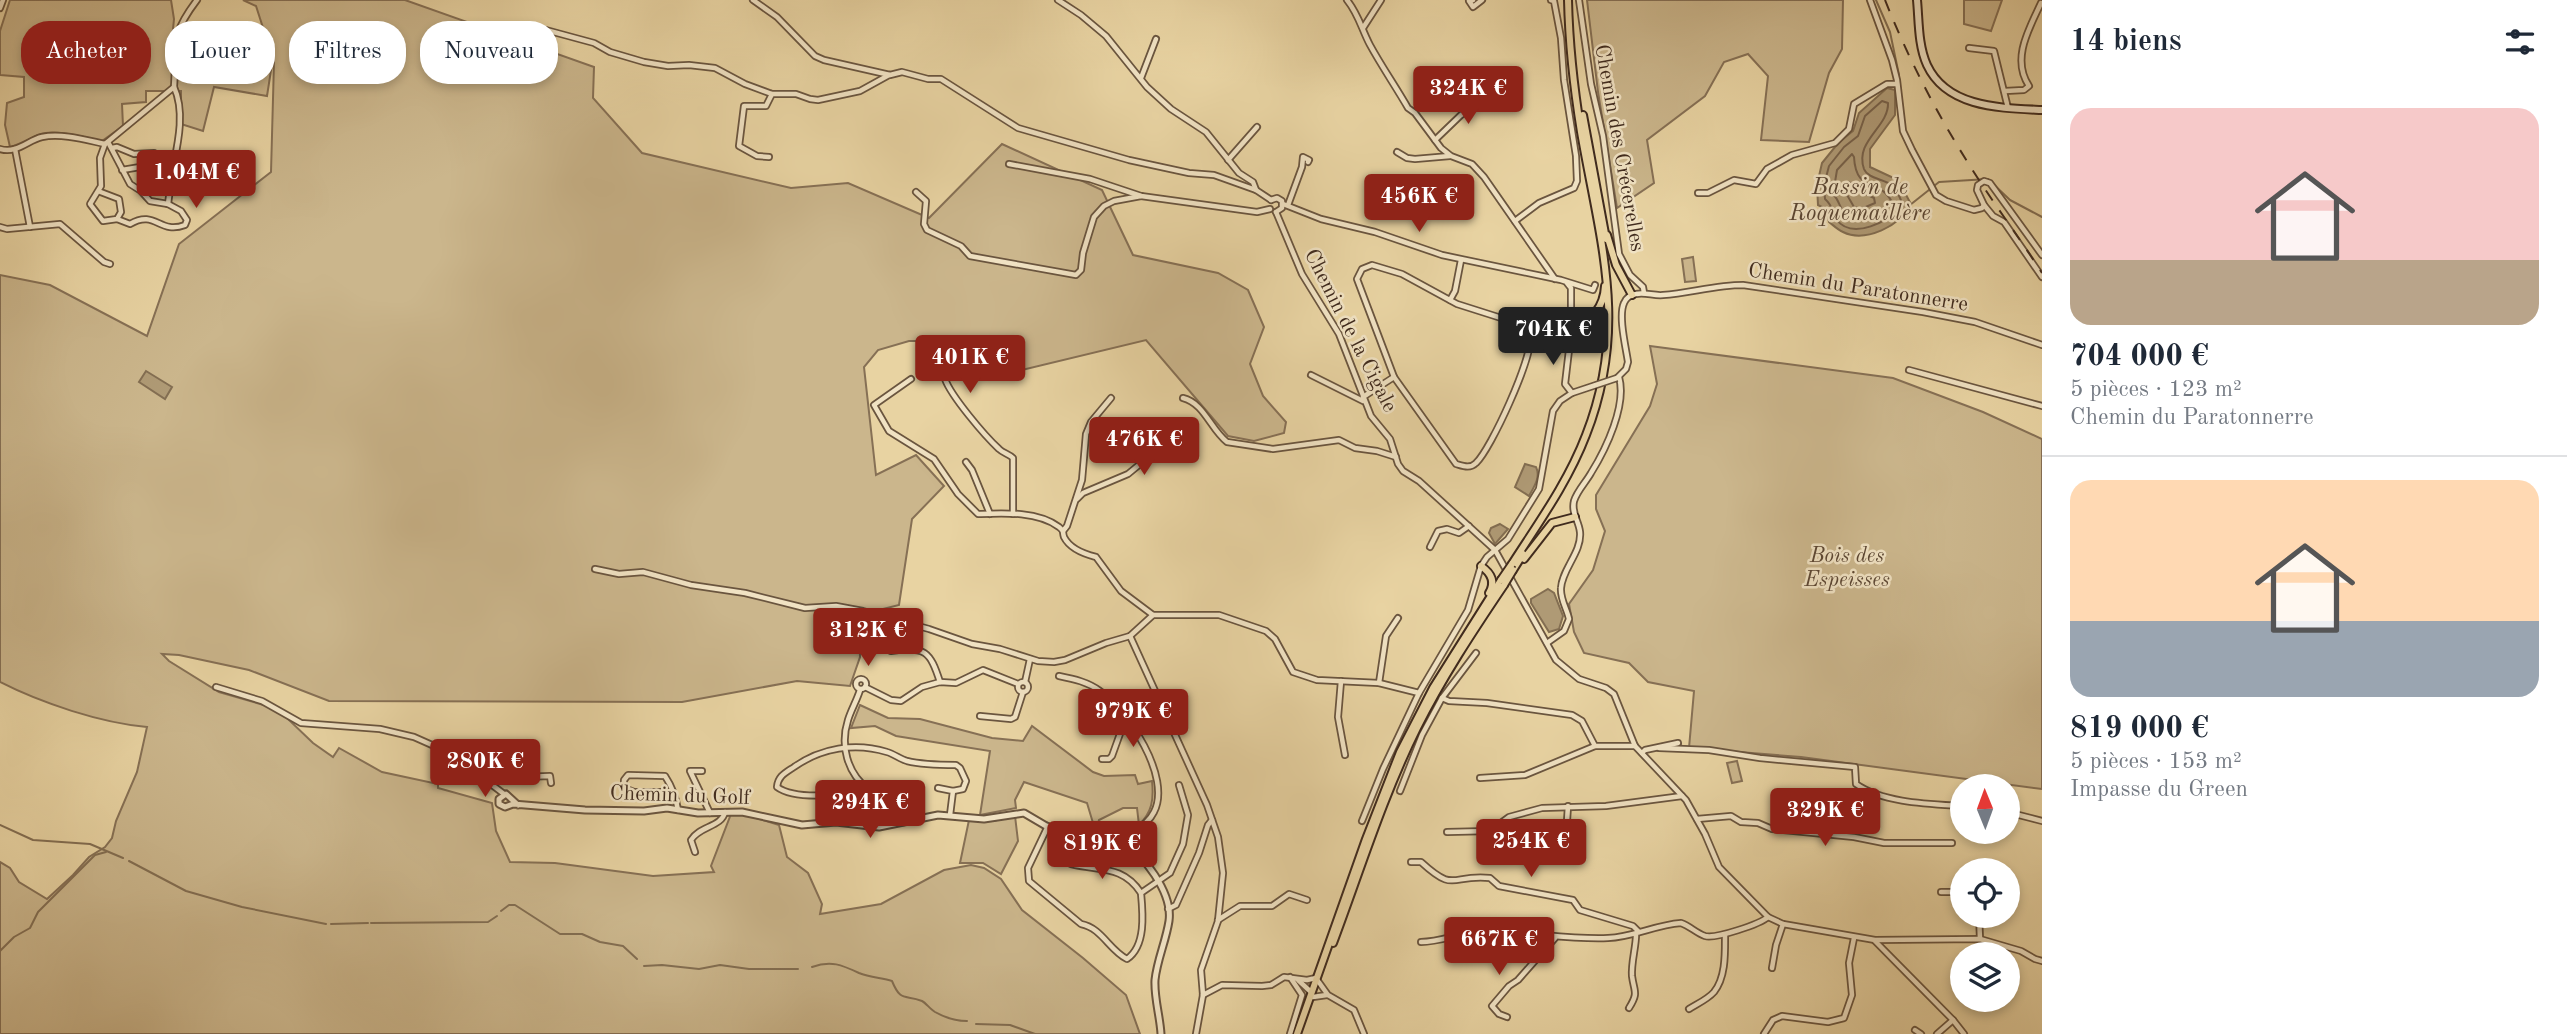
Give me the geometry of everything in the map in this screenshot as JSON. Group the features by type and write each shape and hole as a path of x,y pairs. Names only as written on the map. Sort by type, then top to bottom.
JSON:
{"main road":[{"path":"1512,567 1568,475 1595,409 1606,361 1609,300 1605,256 1581,132 1568,0"},
{"path":"1917,0 1920,40 1926,63 1935,79 1960,99 1989,107 2042,110"},
{"path":"1574,72 1611,253 1632,295"},
{"path":"1317,979 1411,740 1502,583 1578,463 1603,395 1610,361 1612,279 1603,218"},
{"path":"1571,327 1579,325 1601,306 1605,292 1605,256"},
{"path":"1512,567 1521,564 1552,523 1574,517"},
{"path":"1299,1034 1400,752 1492,585 1491,575 1481,566"},
{"path":"1461,642 1502,583"}],"street":[{"path":"0,8 3,0"},
{"path":"172,173 177,156 180,121 178,95 174,87 176,35 178,27 197,0"},
{"path":"753,0 777,17 815,56 890,75"},
{"path":"1058,0 1106,36 1141,79 1171,109 1206,132 1239,173 1253,182 1256,190"},
{"path":"1347,0 1359,15 1380,64 1408,108 1451,156 1472,164 1492,186 1555,279"},
{"path":"1363,28 1381,0"},
{"path":"1473,0 1469,1 1473,7 1482,0"},
{"path":"1515,221 1539,203 1574,188 1577,181 1561,38 1553,0"},
{"name":"Chemin des Crécerelles","path":"1579,0 1591,84 1603,136 1619,254 1630,275 1643,287 1644,293"},
{"path":"1870,0 1892,60 1903,131 1936,195 1974,210 1984,205"},
{"path":"2005,91 2024,90 2029,86 2022,73 2022,47 2041,3"},
{"path":"558,33 594,43 610,52 643,62 715,68 745,84 772,94 796,94 818,100 860,91 890,75 902,72 946,81 1018,128 1129,160 1189,173 1214,175 1256,190 1271,200 1273,210"},
{"path":"1141,79 1156,39"},
{"path":"1969,48 1994,51 2007,108"},
{"path":"1698,193 1708,193 1734,180 1756,184 1767,169 1792,155 1835,143 1849,129 1854,104 1887,84 1897,83"},
{"path":"0,149 15,149 40,137 106,143 112,148 130,184 150,201 168,204 184,215 186,225 167,227 141,218 130,224 117,219 103,221 90,204 101,186 100,158 106,143 174,87"},
{"path":"769,157 757,156 740,149 739,146 744,106 766,106 772,94"},
{"path":"1435,140 1461,115 1492,97"},
{"path":"1228,160 1257,127"},
{"path":"112,148 117,147 134,154 154,153"},
{"path":"15,149 30,226"},
{"path":"1396,152 1415,159 1451,156"},
{"path":"1009,164 1090,179 1141,196 1257,212 1282,208 1302,167 1303,157 1309,160 1308,162"},
{"path":"146,166 152,180 170,189"},
{"path":"122,170 146,166 166,168 172,173 175,182 170,189 168,204"},
{"path":"2042,255 1990,183 1984,181 1978,185 1977,190 1984,205 1993,216 2004,222 2042,277"},
{"path":"98,191 119,199 121,212 117,219"},
{"path":"916,192 926,201 924,224 927,230 961,246 970,256 1076,275 1081,270 1094,216 1114,201 1141,196"},
{"path":"1271,200 1277,198 1321,219 1375,232 1461,260 1555,279 1592,290 1595,285"},
{"name":"Chemin de la Cigale","path":"1273,210 1302,274 1343,344 1371,416 1390,439 1403,471 1419,481 1494,550 1556,660 1579,679 1606,688 1614,694 1635,746 1683,796 1697,818 1719,867 1768,917 1783,924 1854,938 1980,939 2021,951 2042,961"},
{"path":"0,227 7,229 60,224 104,262 110,264"},
{"path":"1450,300 1455,291 1461,260"},
{"path":"1372,265 1387,268 1450,300 1520,324 1527,330 1530,338 1517,387 1477,462 1465,467 1456,464 1394,377 1357,279 1362,270 1372,265"},
{"path":"1566,282 1570,288 1571,327 1564,376 1565,384 1572,393"},
{"name":"Chemin du Paratonnerre","path":"1632,295 1671,295 1726,285 1743,285 1975,322 2042,345"},
{"path":"1362,821 1382,769 1419,693 1468,610 1481,566 1494,550 1508,539 1539,489 1553,411 1560,401 1572,393 1618,377 1626,369 1628,362 1623,306 1632,295"},
{"path":"1909,370 2042,406"},
{"path":"1311,375 1363,399 1394,377"},
{"path":"1547,643 1564,631 1569,619 1561,585 1579,542 1574,501 1592,470 1619,410 1622,390 1618,377"},
{"path":"911,379 876,403 876,410 893,435 934,459 969,508 978,514 1013,514 1044,520 1063,531 1071,545 1085,554 1096,556 1121,591 1153,615 1219,615 1266,631 1275,639 1293,672 1317,680 1379,683 1419,693"},
{"path":"945,379 948,389 956,393 960,404 1001,452 1013,458 1013,514"},
{"path":"1063,531 1076,499 1085,465 1086,435 1091,422 1111,398"},
{"path":"1182,398 1188,399 1200,409 1227,442 1273,449 1339,440 1355,449 1377,451 1396,457"},
{"path":"1076,499 1083,493 1128,474 1145,460 1144,444 1131,442"},
{"path":"966,462 990,514"},
{"path":"1430,547 1438,531 1447,529 1459,533 1469,526"},
{"path":"595,569 619,574 643,572 805,608 836,606 863,611 972,644 1054,662 1065,660 1105,642 1130,636 1153,615"},
{"path":"1379,683 1387,636 1398,618"},
{"path":"1130,636 1218,837 1223,873 1218,921 1201,970 1203,995 1196,1034"},
{"path":"890,646 891,651 913,649 927,653 933,659 940,682"},
{"path":"1400,791 1422,735 1442,698 1476,653"},
{"path":"1024,682 1031,659"},
{"path":"904,822 896,820 891,808 855,775 845,748 847,723 863,688 891,700 901,701 922,687 940,682 956,683 983,670 1018,684 1024,682"},
{"path":"1059,676 1088,684 1101,691 1126,717 1146,746 1158,793 1153,815 1122,841 1151,869 1159,882 1168,909 1169,920 1155,981 1161,1034"},
{"path":"1341,681 1338,717 1345,755"},
{"path":"980,716 1012,719 1023,692 1028,687 1024,682"},
{"path":"1018,684 1019,690 1023,692"},
{"path":"216,687 262,701 301,723 380,729 414,737 450,753 513,803"},
{"path":"1442,698 1572,715 1582,721 1595,746"},
{"path":"1102,759 1112,756 1126,717"},
{"path":"1642,753 1678,743"},
{"path":"1480,778 1525,775 1595,746 1635,746"},
{"path":"868,789 828,795 799,794 777,787 781,776 810,756 863,747 889,752 904,760 922,764 956,765 960,768 966,781 963,789 953,791 938,788"},
{"path":"1659,748 1709,750 1855,767 1856,784 1885,797 1928,805 1950,806"},
{"path":"702,771 690,771 710,813"},
{"path":"673,792 634,792 624,788 624,780 628,775 665,776 673,792 678,810"},
{"path":"487,782 493,778 551,776 551,783"},
{"path":"1141,893 1170,873 1186,833 1188,815 1179,785"},
{"path":"950,815 953,791"},
{"path":"500,794 499,802 502,806 513,803"},
{"path":"1447,832 1490,831 1509,817 1542,808 1606,806 1683,796"},
{"name":"Chemin du Golf","path":"513,803 586,810 746,812 802,825 836,822 872,827 896,820 904,822 928,817 950,815 984,819 1024,813 1078,844 1096,845 1122,841"},
{"path":"1568,806 1569,832"},
{"path":"695,852 691,840 695,832 721,821 725,812"},
{"path":"2020,815 2042,821"},
{"path":"1697,818 1731,816 1741,822 1758,823 1772,829 1854,837 1884,843 1950,843"},
{"path":"1168,909 1176,905 1212,820"},
{"path":"1049,825 1028,868 1029,881 1081,924 1106,939 1110,947 1124,959 1129,958 1135,952 1144,921 1141,893 1124,875 1071,864"},
{"path":"1411,862 1421,862 1440,879 1449,881 1490,878 1499,886 1573,900 1580,910 1633,926 1638,933 1632,974 1636,989 1635,998 1629,1008"},
{"path":"1941,892 1950,892"},
{"path":"1218,921 1240,906 1272,906 1289,894 1307,900"},
{"path":"1166,901 1178,896"},
{"path":"1421,942 1440,941 1475,932 1605,938 1681,923 1704,936 1725,935 1739,928 1761,923 1768,917"},
{"path":"1772,968 1783,924"},
{"path":"1980,928 1980,939"},
{"path":"1689,1009 1713,992 1718,983 1725,959 1725,935"},
{"path":"1507,1017 1495,1010 1493,1006 1496,1000 1556,937"},
{"path":"1764,1034 1773,1020 1782,1016 1828,1023 1844,1018 1852,995 1849,963 1854,938"},
{"path":"1875,940 1964,1034"},
{"path":"1203,995 1222,985 1271,985 1284,977 1317,979 1328,995 1354,1010 1364,1034"},
{"path":"1293,977 1312,994 1328,995"},
{"path":"1290,1034 1302,995 1293,977"},
{"path":"1937,1034 1953,1020"},
{"path":"1915,1030 1921,1034"}],"green space":[{"path":"10,0 171,0 174,21 165,21 165,84 269,84 267,96 214,87 203,131 181,124 181,91 146,91 146,102 122,104 123,126 102,141 71,134 47,133 10,147 5,125 7,103 24,97 24,84 151,84 151,21 21,21 21,77 0,75 0,31"},
{"path":"243,0 405,0 464,21 420,21 420,84 558,84 558,54 594,67 593,98 642,153 791,188 848,183 929,218 1002,144 1102,190 1133,255 1218,273 1248,290 1264,327 1250,364 1263,396 1286,422 1284,433 1254,441 1228,436 1146,340 1022,370 957,341 909,341 878,350 864,367 876,475 916,455 944,486 912,519 899,605 859,615 860,657 850,686 797,681 682,702 329,701 249,670 162,654 219,692 267,706 287,718 313,743 333,757 339,748 382,772 438,784 438,788 492,803 496,831 510,862 555,863 653,876 714,872 711,866 731,814 743,814 779,825 787,857 808,873 822,904 820,914 881,904 944,870 971,865 984,868 1001,879 1022,910 1126,995 1140,1034 0,1034 0,862 10,868 19,882 47,899 89,857 105,847 112,838 116,821 137,772 147,727 72,711 0,682 0,275 50,285 147,336 179,244 271,172 275,21 261,21 256,6"},
{"path":"1587,0 1843,0 1842,49 1829,73 1809,142 1761,140 1768,76 1748,54 1724,62 1705,96 1647,140 1654,183 1617,208 1598,92"},
{"path":"1964,0 2002,0 1991,31 1964,24"},
{"path":"1693,257 1696,281 1685,282 1682,259"},
{"name":"Bois des Espeisses","path":"1650,346 1893,378 1983,412 2042,439 2042,789 2020,786 2020,774 1950,774 1950,777 1801,757 1689,748 1694,691 1648,682 1629,663 1584,653 1574,632 1569,604 1593,570 1605,531 1596,509 1596,495 1650,406 1657,384"},
{"path":"860,705 888,718 920,719 992,738 1023,741 1032,726 1093,772 1104,776 1135,775 1138,784 1152,781 1149,810 1139,825 1137,808 1123,808 1099,820 1098,824 1093,823 1087,803 1024,782 1015,800 1016,808 980,815 990,751 896,736 875,726 851,728"},
{"path":"1737,761 1742,781 1732,783 1727,763"},
{"path":"1015,816 1018,841 1001,874 983,863 960,863 969,820 993,821"}],"water":[{"name":"Bassin de Roquemaillère","path":"1887,88 1895,90 1895,115 1870,149 1870,167 1898,180 1911,204 1899,219 1882,230 1872,234 1852,235 1829,222 1826,209 1818,205 1817,185 1822,163 1839,142 1853,131 1859,113"},
{"path":"146,371 172,387 165,399 139,382"},
{"path":"1525,464 1536,467 1538,474 1529,496 1515,487"},
{"path":"1500,524 1508,529 1495,544 1489,533 1491,528"},
{"path":"1548,589 1554,593 1563,616 1559,629 1549,632 1531,603 1531,599"}],"waterway":[{"path":"1876,0 1890,32 1899,75"},
{"path":"1910,205 1939,182 1988,179 2010,200 2042,217"},
{"path":"0,825 33,840 90,844 123,858"},
{"path":"0,951 14,937 30,928 38,912 95,855 106,852"},
{"path":"129,861 186,891 242,907 326,924"},
{"path":"501,911 509,905 515,905 560,934 582,934 600,942 623,946 637,959"},
{"path":"371,923 488,922 497,916"},
{"path":"331,924 368,923"},
{"path":"812,967 836,964 892,981 904,997 922,1001 942,1016 967,1021"},
{"path":"644,966 699,969 720,965 749,969 798,969"},
{"path":"976,1024 1010,1025 1035,1034"}],"railway":[{"path":"1885,0 1913,64 1946,126 2042,273"}]}
